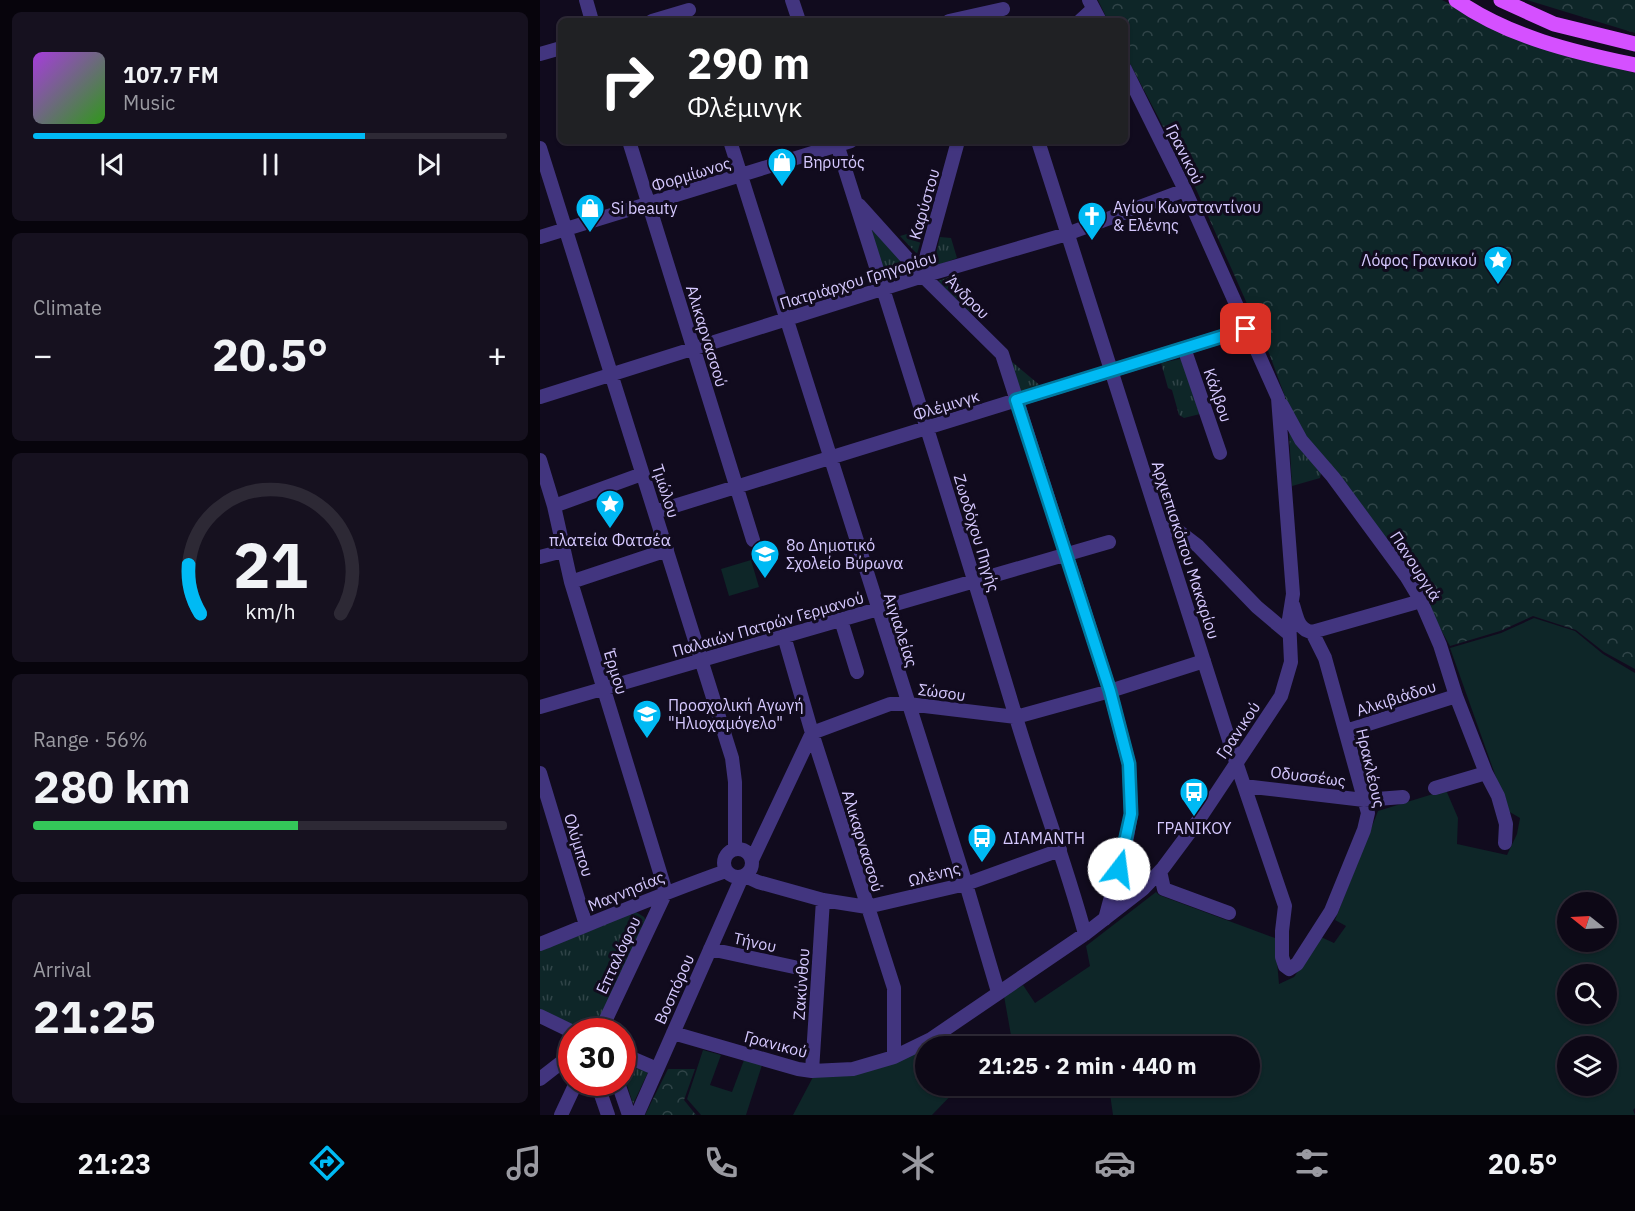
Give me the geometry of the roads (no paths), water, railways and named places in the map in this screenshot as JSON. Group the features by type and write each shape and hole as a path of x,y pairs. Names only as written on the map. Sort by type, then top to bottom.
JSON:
{"main road":[{"path":"1456,0 1488,19 1548,44 1635,65"},
{"path":"1501,0 1554,24 1635,44"}],"street":[{"path":"586,0 591,18"},
{"path":"792,0 798,18"},
{"path":"662,18 689,10"},
{"path":"964,18 1003,10"},
{"path":"540,54 558,49"},
{"name":"Γρανικού","path":"673,1033 812,1071 852,1069 894,1057 931,1039 1085,934 1143,889 1160,871 1198,821 1281,696 1291,662 1289,634 1292,570 1278,398 1185,190 1128,75"},
{"name":"Αλικαρνασσού","path":"630,144 753,540"},
{"name":"Αιγιαλείας","path":"731,144 966,884 998,992"},
{"name":"Φορμίωνος","path":"540,237 741,176 836,144"},
{"name":"Ζωοδόχου Πηγής","path":"842,144 855,201 1016,717 1071,881 1085,934"},
{"name":"Καρύστου","path":"923,276 957,144"},
{"name":"Αρχιεπισκόπου Μακαρίου","path":"1039,144 1236,762 1285,906 1282,957 1285,966 1289,969"},
{"name":"Τμώλου","path":"540,148 732,758 735,782 735,848"},
{"name":"Πατριάρχου Γρηγορίου","path":"540,397 923,276 1067,234 1185,190"},
{"name":"Άνδρου","path":"855,201 923,276 1002,354 1110,691 1129,764 1131,814 1105,919"},
{"name":"Φλέμινγκ","path":"655,512 1246,329"},
{"name":"Κάλβου","path":"1184,348 1220,453"},
{"name":"Πανουργιά","path":"1278,398 1301,440 1333,477 1406,576 1421,601 1440,645 1456,696 1486,773 1498,796 1506,824 1505,843"},
{"name":"Έρμου","path":"540,460 554,506 571,582 666,892"},
{"path":"554,506 642,474"},
{"path":"1161,526 1177,530 1198,546 1257,607 1289,634"},
{"name":"Παλαιών Πατρών Γερμανού","path":"540,707 1109,542"},
{"path":"571,582 668,550"},
{"path":"540,557 563,551"},
{"path":"1292,603 1299,625 1312,632 1421,601"},
{"path":"841,620 857,672"},
{"name":"Ηρακλέους","path":"1289,969 1297,964 1331,911 1364,830 1368,813 1324,658 1312,632"},
{"name":"Αλικαρνασσού","path":"784,636 812,733 894,988 894,1057"},
{"name":"Σώσου","path":"812,733 891,704 1016,717 1110,691 1204,661"},
{"name":"Αλκιβιάδου","path":"1346,731 1456,696"},
{"path":"752,860 749,853 735,848 728,851 723,864 726,871 733,877 743,876 751,869 752,860 812,733"},
{"name":"Ολύμπου","path":"540,773 544,802 586,925"},
{"path":"1436,788 1486,773"},
{"name":"Οδυσσέως","path":"1244,786 1364,801 1403,797"},
{"name":"Ωλένης","path":"743,876 823,900 867,907 966,884 1060,850"},
{"name":"Μαγνησίας","path":"540,944 630,909 666,892 726,871"},
{"path":"1160,871 1164,889 1229,913"},
{"name":"Βοσπόρου","path":"637,1115 743,876"},
{"name":"Επταλόφου","path":"607,1018 666,892"},
{"name":"Ζακύνθου","path":"812,1071 823,900"},
{"name":"Τήνου","path":"710,949 794,967"},
{"path":"540,1016 558,1025"},
{"path":"636,1060 657,1069"},
{"path":"540,1079 558,1065"},
{"path":"561,1115 570,1096"},
{"path":"601,1096 608,1115"},
{"path":"622,1096 629,1115"}],"place":[{"name":"Βηρυτός","path":"782,188"},
{"name":"Si beauty","path":"590,234"},
{"name":"Αγίου Κωνσταντίνου & Ελένης","path":"1092,242"},
{"name":"Λόφος Γρανικού","path":"1498,286"},
{"name":"πλατεία Φατσέα","path":"610,530"},
{"name":"8ο Δημοτικό Σχολείο Βύρωνα","path":"765,580"},
{"name":"Προσχολική Αγωγή \"Ηλιοχαμόγελο\"","path":"647,740"},
{"name":"ΓΡΑΝΙΚΟΥ","path":"1194,818"},
{"name":"ΔΙΑΜΑΝΤΗ","path":"982,864"}]}
